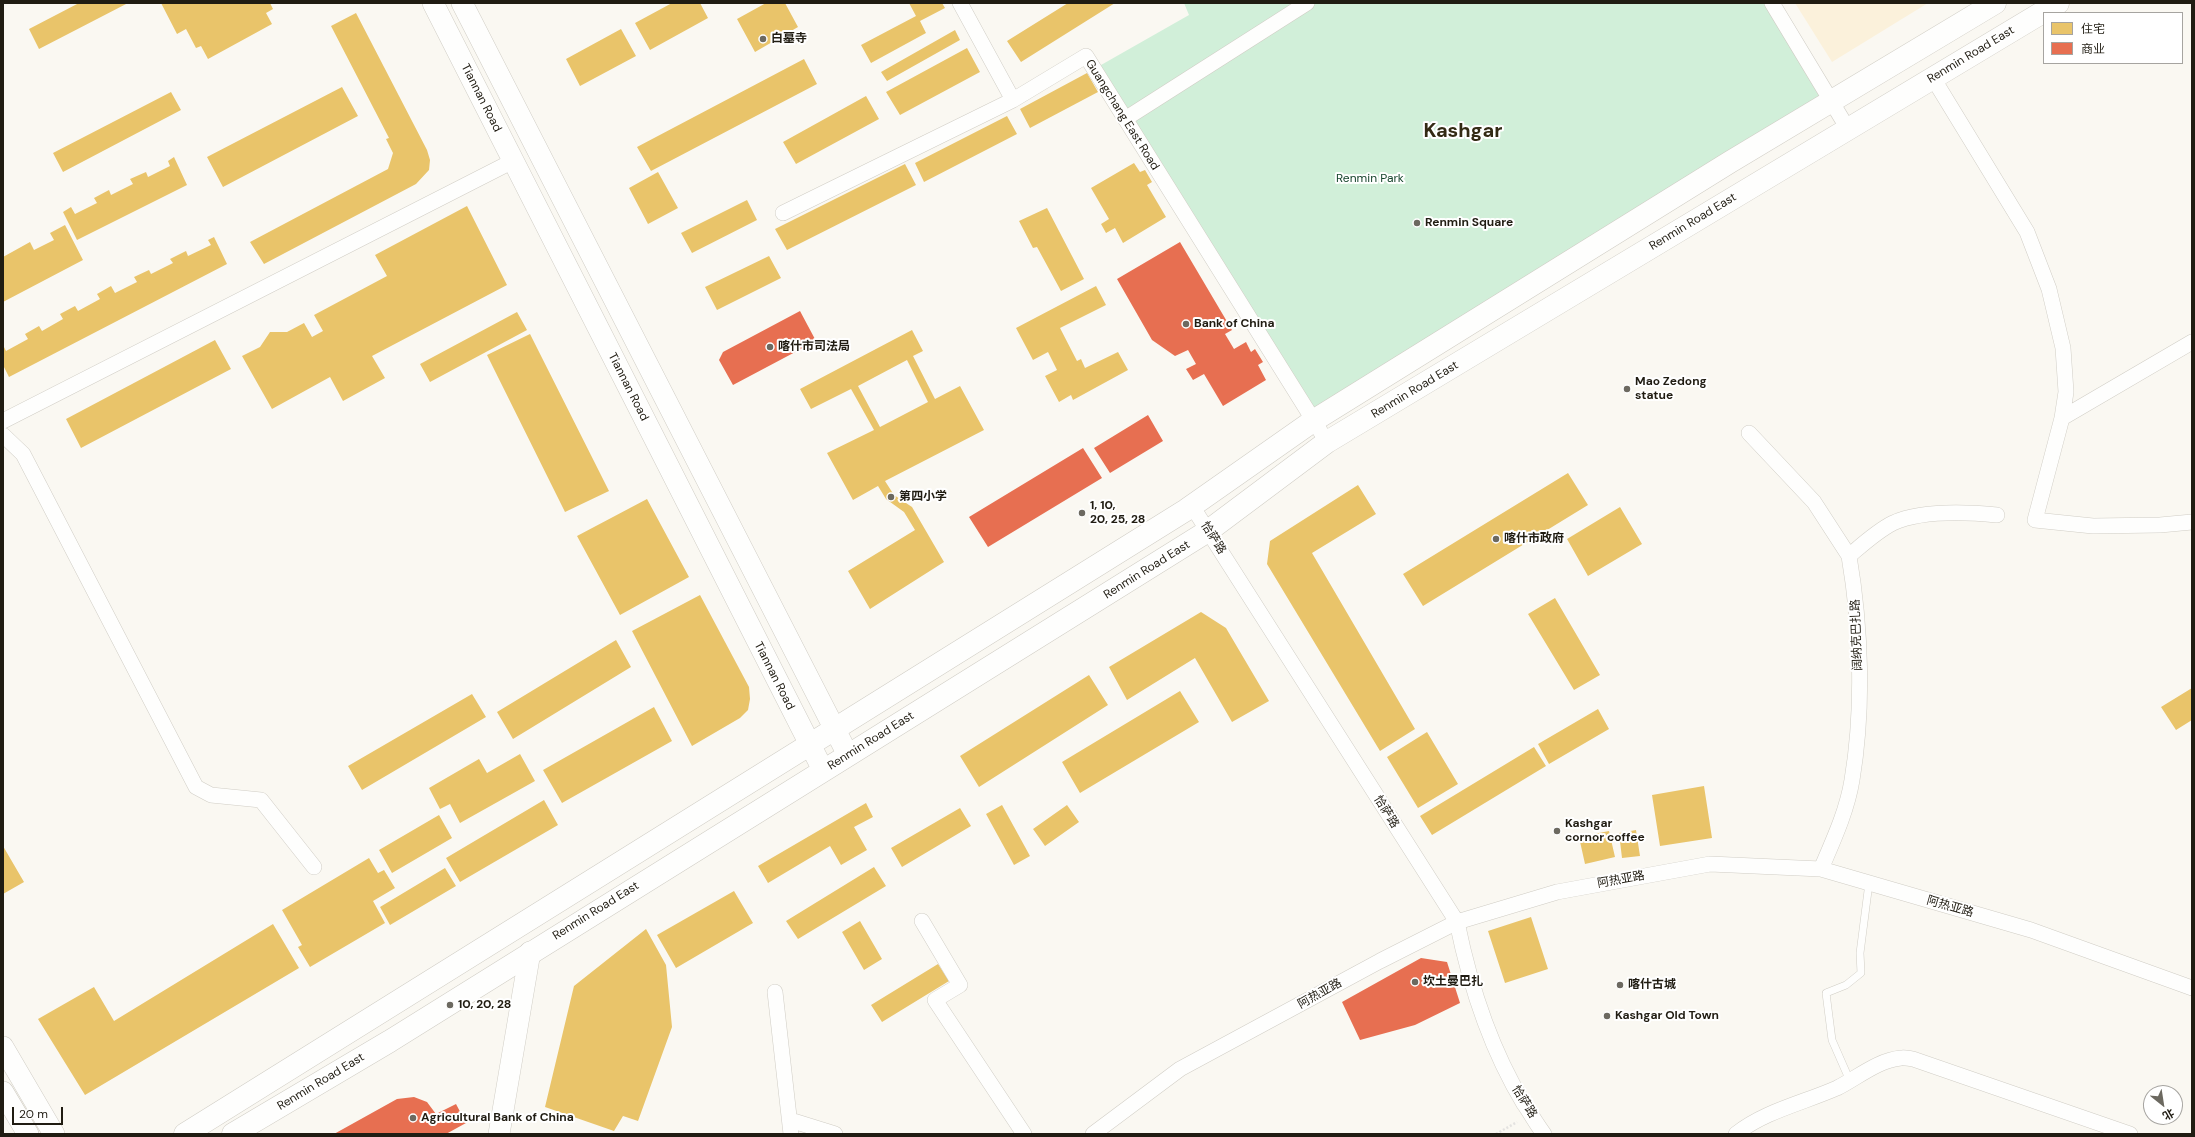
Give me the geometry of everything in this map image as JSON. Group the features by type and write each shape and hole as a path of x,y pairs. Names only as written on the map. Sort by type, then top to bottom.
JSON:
{"main road":[{"path":"185,1134 810,746 1192,506 1313,421 1832,101 1995,3"},
{"name":"Renmin Road East","path":"233,1134 390,1041 530,952 1208,531 1327,442 2058,3"}],"street":[{"name":"Tiannan Road","path":"433,3 823,770"},
{"path":"462,3 848,755"},
{"path":"960,3 1014,100"},
{"path":"1125,119 1306,3"},
{"path":"1772,3 1848,129"},
{"name":"Guangchang East Road","path":"783,213 1014,100 1086,56 1327,442"},
{"path":"1933,78 2027,232 2049,289 2063,348 2066,392 2062,418 2035,520 2093,526 2160,525 2192,522"},
{"path":"3,421 513,161"},
{"path":"2062,418 2192,342"},
{"path":"1749,433 1814,502 1849,556 1871,537 1894,523 1924,516 1970,513 1997,516"},
{"path":"3,435 23,454 196,787 211,795 260,800 314,867"},
{"name":"恰萨路","path":"1192,506 1457,922 1464,956 1481,1014 1508,1077 1544,1134"},
{"name":"阔纳克巴扎路","path":"1821,869 1838,827 1852,781 1860,707 1855,594 1849,556"},
{"name":"阿热亚路","path":"1093,1134 1180,1069 1380,961 1457,922 1557,892 1710,864 1821,869 2031,930 2192,988"},
{"path":"922,921 960,985 935,1000 1024,1134"},
{"path":"499,1134 530,952"},
{"path":"775,992 791,1127 835,1134"},
{"path":"3,1047 54,1134"},
{"path":"1736,1134 1773,1113 1809,1100 1880,1065 1901,1058 1913,1059 1939,1070 2130,1134"},
{"path":"3,1092 28,1134"}],"lane":[{"path":"1850,1081 1832,1040 1826,993 1846,985 1861,973 1860,953 1869,883"}],"path":[{"path":"1496,1134 1531,1115"}],"shaded area":[{"path":"1795,3 1928,3 1832,62"}],"green space":[{"name":"Renmin Park","path":"1184,3 1772,3 1832,101 1313,421 1094,69 1189,15"}],"building: 住宅":[{"path":"79,3 128,3 39,49 29,29"},
{"path":"161,3 270,3 273,9 266,13 272,24 208,59 201,46 196,48 186,29 177,34"},
{"path":"672,3 700,3 708,18 650,50 635,23"},
{"name":"白墓寺","path":"766,3 785,3 798,27 755,52 737,19"},
{"path":"909,3 942,3 945,8 920,21 926,33 871,63 861,45 916,16"},
{"path":"1068,3 1115,3 1021,62 1007,41"},
{"path":"356,13 427,150 430,160 429,170 416,184 264,264 250,242 388,169 393,153 386,139 389,138 331,26"},
{"path":"621,29 636,56 580,86 566,59"},
{"path":"955,30 960,40 887,81 881,72"},
{"path":"967,48 980,72 900,115 886,92"},
{"path":"804,59 817,84 651,171 637,147"},
{"path":"1087,73 1098,92 1030,128 1020,109"},
{"path":"342,87 358,116 223,187 207,157"},
{"path":"171,92 181,110 63,172 53,153"},
{"path":"866,96 879,119 796,164 783,142"},
{"path":"1007,116 1017,134 924,182 915,163"},
{"path":"174,157 187,185 77,240 63,212 71,207 75,214 97,203 94,198 109,190 111,195 133,184 130,179 146,172 148,177 170,166 168,161"},
{"path":"1134,163 1140,172 1145,170 1152,182 1147,185 1166,217 1123,243 1115,228 1106,233 1101,224 1109,219 1091,188"},
{"path":"905,164 916,185 787,250 775,229"},
{"path":"658,172 678,208 648,224 629,188"},
{"path":"747,200 757,220 692,253 681,233"},
{"path":"467,206 507,285 372,356 385,378 343,401 330,377 272,409 242,356 260,347 270,332 287,332 304,323 312,337 323,331 314,315 387,276 375,255"},
{"path":"1047,208 1084,279 1061,291 1037,247 1033,248 1019,221"},
{"path":"65,225 83,260 3,302 3,257 30,242 34,250 54,240 50,233"},
{"path":"214,237 227,264 9,377 3,365 3,345 6,351 28,339 25,334 39,326 42,331 63,319 60,314 75,306 78,311 100,299 97,294 111,286 115,293 137,282 134,277 149,270 151,274 173,263 170,259 186,251 188,256 211,245 208,240"},
{"path":"769,256 781,278 717,310 705,287"},
{"path":"1096,286 1106,305 1060,328 1077,361 1081,359 1085,368 1118,352 1128,370 1073,400 1071,395 1059,402 1045,376 1057,370 1048,352 1033,360 1016,328"},
{"path":"517,312 527,330 430,382 420,364"},
{"name":"第四小学","path":"912,330 923,351 913,356 935,399 960,386 984,430 885,481 894,495 912,507 944,562 870,609 848,571 915,530 904,512 886,499 878,486 853,500 827,453 874,430 851,389 811,409 800,389","holes":["907,360 928,402 880,427 858,386"]},
{"path":"530,334 609,491 565,512 487,355"},
{"path":"215,340 231,369 81,448 66,419"},
{"name":"喀什市政府","path":"1568,473 1588,505 1423,606 1403,574"},
{"path":"1358,485 1376,514 1312,553 1415,729 1380,751 1267,564 1270,541"},
{"path":"647,499 689,577 620,615 577,536"},
{"path":"1620,507 1642,544 1588,576 1567,539"},
{"path":"700,595 749,687 750,699 748,710 740,718 692,746 632,631"},
{"path":"1555,598 1600,675 1574,690 1528,614"},
{"path":"1201,612 1226,628 1269,701 1232,722 1195,658 1127,700 1109,667"},
{"path":"616,640 631,667 513,739 497,712"},
{"path":"1089,675 1108,705 979,787 960,756"},
{"path":"2192,688 2192,720 2176,730 2161,707"},
{"path":"1180,691 1199,722 1080,793 1062,762"},
{"path":"472,694 486,717 362,790 348,766"},
{"path":"654,707 672,741 562,803 543,770"},
{"path":"1598,709 1609,729 1549,764 1538,744"},
{"path":"1427,732 1458,784 1418,808 1387,757"},
{"path":"1534,747 1546,766 1432,835 1420,816"},
{"path":"520,754 535,781 460,823 450,804 440,809 429,788 479,759 487,773"},
{"path":"1704,786 1712,838 1660,846 1652,795"},
{"path":"544,800 558,825 460,882 446,858"},
{"path":"866,803 873,817 854,827 867,850 841,865 830,846 768,883 758,866"},
{"path":"1002,805 1030,856 1014,865 986,814"},
{"path":"1067,805 1079,822 1045,846 1033,829"},
{"path":"960,808 971,826 902,867 891,848"},
{"path":"439,815 452,838 392,873 379,850"},
{"path":"1636,830 1640,856 1622,858 1619,833"},
{"path":"1609,831 1615,857 1585,864 1579,837"},
{"path":"3,846 24,882 3,894"},
{"path":"369,858 378,873 384,870 395,888 373,901 385,923 310,967 298,947 302,945 282,910"},
{"path":"874,867 886,886 798,939 786,921"},
{"path":"445,868 456,886 390,925 380,907"},
{"path":"734,891 753,923 676,968 657,935"},
{"path":"1531,917 1548,969 1505,983 1488,931"},
{"path":"860,921 882,959 864,970 842,932"},
{"path":"273,924 299,968 85,1095 38,1019 94,987 114,1021"},
{"path":"646,929 666,965 672,1027 638,1121 623,1116 614,1131 545,1107 574,986"},
{"path":"938,964 949,981 882,1022 871,1005"}],"building: 商业":[{"name":"Bank of China","path":"1180,242 1232,330 1225,334 1234,349 1246,342 1251,352 1255,349 1263,362 1258,365 1266,380 1223,406 1204,374 1193,380 1186,369 1196,364 1188,350 1175,356 1152,340 1117,279"},
{"name":"喀什市司法局","path":"800,311 816,341 733,385 719,360 723,352"},
{"path":"1148,415 1163,441 1110,473 1094,448"},
{"path":"1083,448 1102,478 988,547 969,517"},
{"name":"坎土曼巴扎","path":"1421,958 1447,962 1460,1003 1415,1025 1360,1040 1342,1002"},
{"name":"Agricultural Bank of China","path":"414,1097 427,1102 436,1114 456,1104 466,1123 446,1134 334,1134 397,1099"}],"place":[{"name":"白墓寺","path":"763,39"},
{"name":"Renmin Square","path":"1417,223"},
{"name":"Bank of China","path":"1186,324"},
{"name":"喀什市司法局","path":"770,347"},
{"name":"Mao Zedong statue","path":"1627,389"},
{"name":"第四小学","path":"891,497"},
{"name":"1, 10, 20, 25, 28","path":"1082,513"},
{"name":"喀什市政府","path":"1496,539"},
{"name":"Kashgar cornor coffee","path":"1557,831"},
{"name":"坎土曼巴扎","path":"1415,982"},
{"name":"喀什古城","path":"1620,985"},
{"name":"10, 20, 28","path":"450,1005"},
{"name":"Kashgar Old Town","path":"1607,1016"},
{"name":"Agricultural Bank of China","path":"413,1118"}],"district":[{"name":"Kashgar","path":"1463,132"}]}
